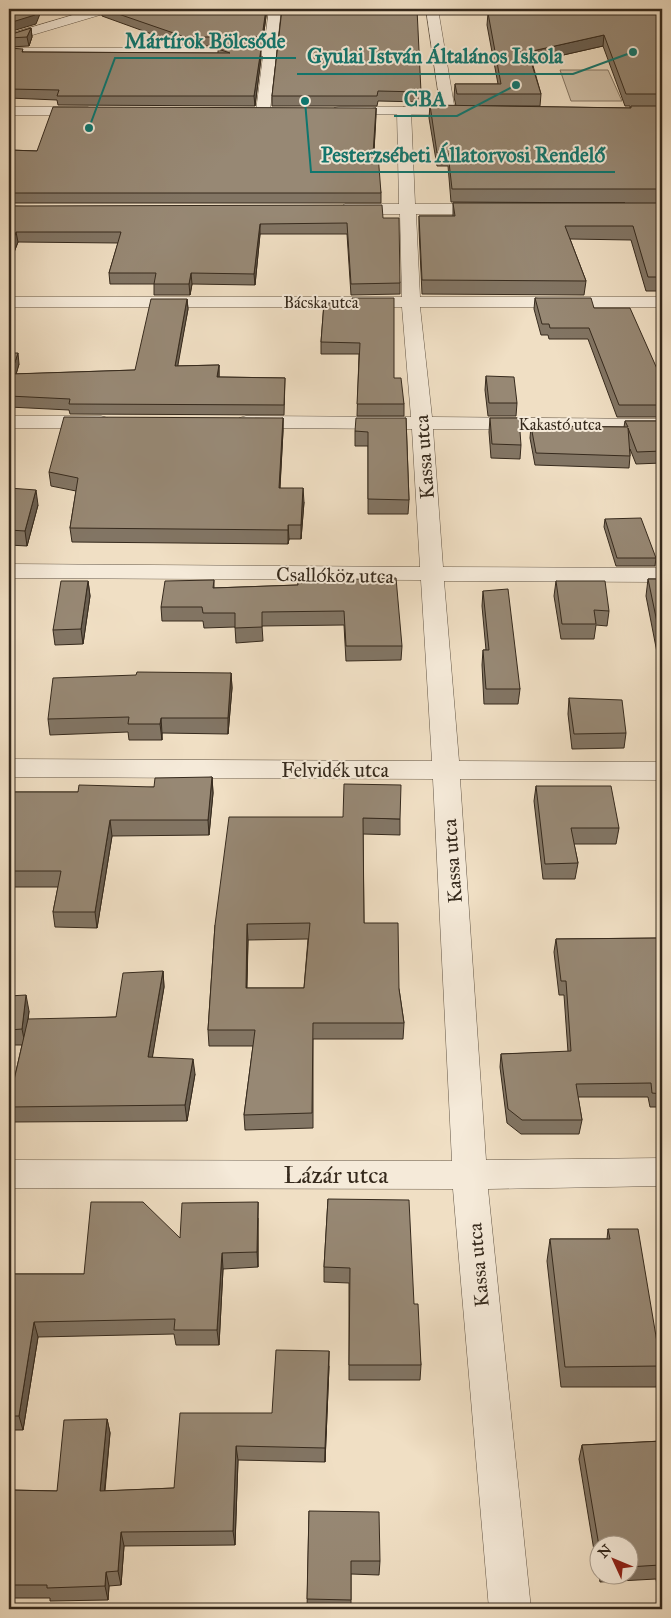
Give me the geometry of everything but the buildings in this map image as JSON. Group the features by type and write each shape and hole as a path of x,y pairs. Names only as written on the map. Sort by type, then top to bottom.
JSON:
{"street":[{"path":"11,37 106,9"},
{"path":"244,111 268,111 275,9"},
{"path":"432,9 448,111"},
{"path":"9,52 271,52"},
{"path":"9,111 107,111"},
{"path":"323,111 485,111"},
{"name":"Kassa utca","path":"404,111 406,208 411,303 422,423 446,771 471,1175 510,1609"},
{"path":"326,209 507,209"},
{"name":"Bácska utca","path":"9,302 662,302"},
{"path":"9,422 118,422"},
{"name":"Kakastó utca","path":"228,422 662,425"},
{"name":"Csallóköz utca","path":"9,571 432,576 662,576"},
{"name":"Felvidék utca","path":"9,768 662,771"},
{"name":"Lázár utca","path":"9,1174 471,1175 662,1172"}],"shaded area":[{"path":"560,70 608,70 622,101 571,101"}],"place":[{"name":"Gyulai István Általános Iskola","path":"633,52"},
{"name":"CBA","path":"516,85"},
{"name":"Pesterzsébeti Állatorvosi Rendelő","path":"305,101"},
{"name":"Mártírok Bölcsőde","path":"89,128"}]}
